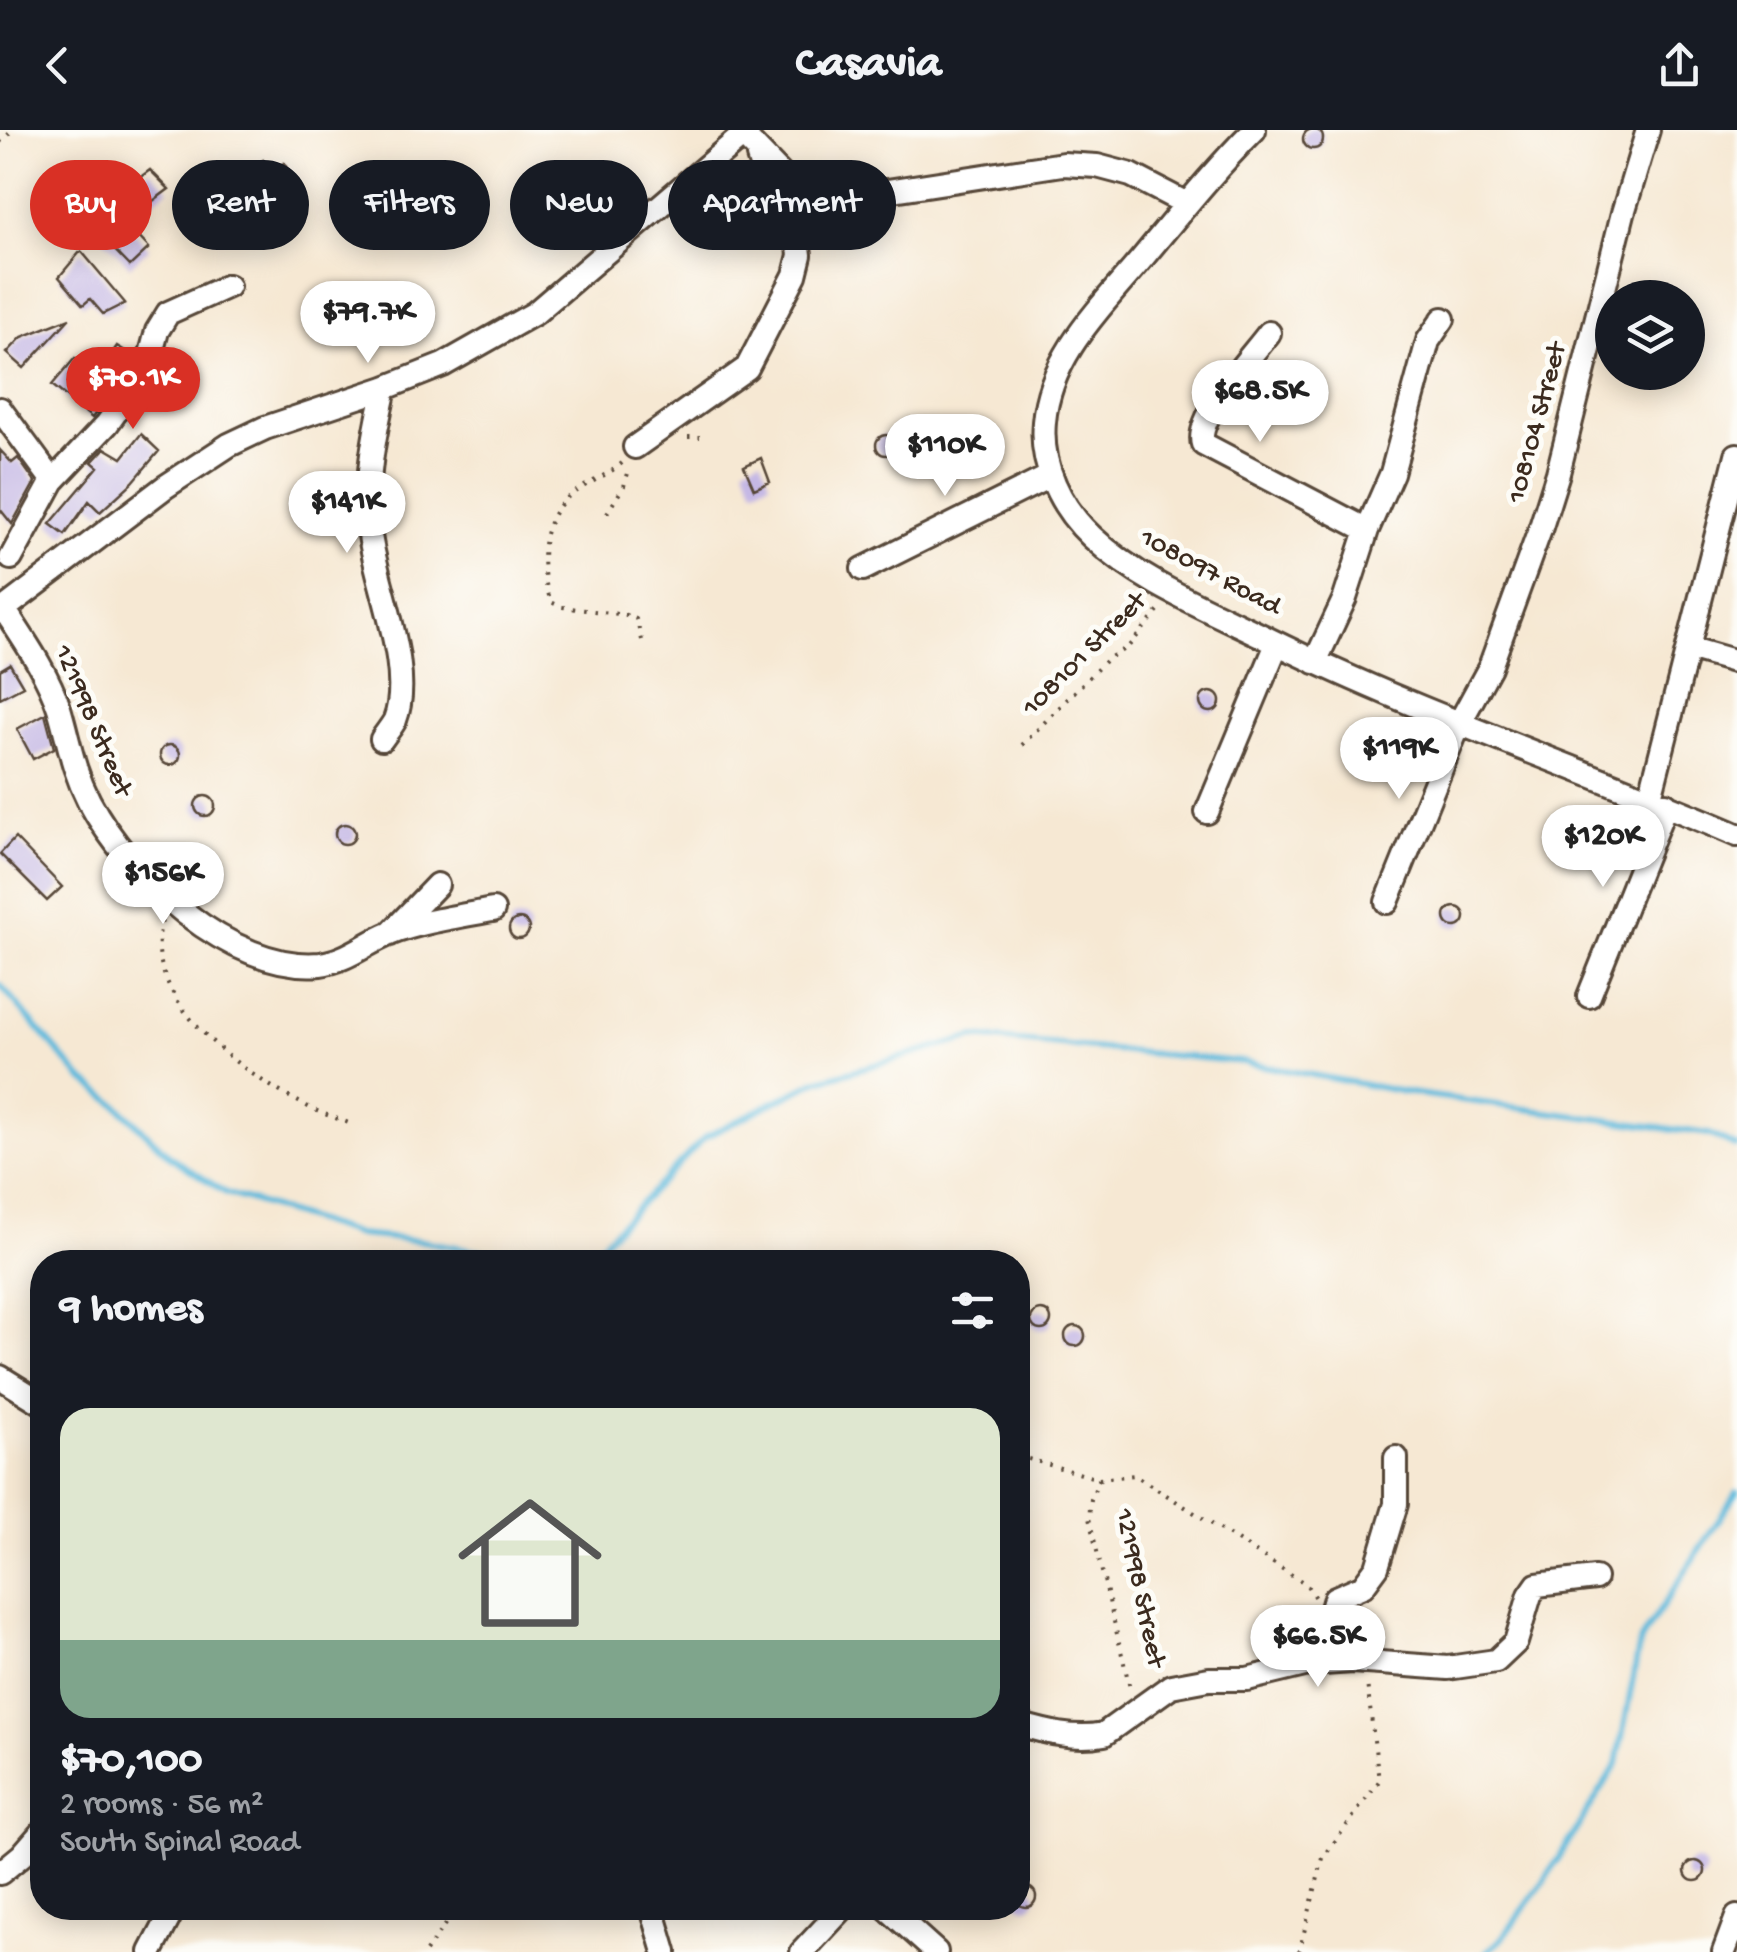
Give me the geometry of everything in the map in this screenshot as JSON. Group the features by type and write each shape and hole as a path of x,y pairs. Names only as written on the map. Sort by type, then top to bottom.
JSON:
{"street":[{"name":"108097 Road","path":"1254,130 1185,204 1092,316 1066,354 1049,394 1044,422 1044,455 1065,504 1090,535 1129,567 1278,644 1737,835"},
{"name":"108104 Street","path":"1387,902 1460,722 1490,667 1542,527 1622,213 1648,130"},
{"path":"749,137 794,188 830,196 1063,164 1097,166 1131,175 1185,204"},
{"path":"8,606 228,445 265,428 443,365 534,313 749,137"},
{"path":"628,456 747,368 795,275 800,255 798,238 760,169 749,137"},
{"path":"8,606 6,552 53,481 107,424 146,369 158,330 168,313 228,286"},
{"path":"1315,662 1345,598 1402,442 1428,341 1443,318"},
{"path":"1269,333 1206,417 1200,435 1202,444 1368,530"},
{"path":"382,739 394,720 399,684 394,640 370,533 373,439 385,388"},
{"path":"0,408 53,481"},
{"path":"1589,996 1658,801 1688,648 1730,516 1737,455"},
{"path":"864,569 1050,476"},
{"name":"121998 Street","path":"8,606 59,708 69,756 89,802 122,853 169,897 228,942 249,953 318,964 340,960 390,934 492,910"},
{"path":"1207,812 1278,644"},
{"path":"1688,648 1737,662"},
{"path":"390,934 437,884"},
{"path":"0,1377 30,1396"},
{"path":"1309,1664 1324,1637 1335,1598 1364,1586 1378,1567 1396,1504 1396,1458"},
{"path":"1030,1727 1046,1732 1104,1734 1171,1686 1209,1679 1247,1679 1309,1664 1353,1661 1448,1668 1483,1666 1496,1661 1516,1642 1536,1585 1595,1578"},
{"path":"0,1873 30,1846"},
{"path":"1724,1952 1737,1918"},
{"path":"150,1952 167,1920"},
{"path":"660,1920 665,1952"},
{"path":"802,1952 832,1920"},
{"path":"900,1920 936,1952"}],"path":[{"path":"0,142 13,130"},
{"path":"607,513 624,486 630,466 628,456 562,502 550,524 542,554 542,578 551,602 562,608 636,619 642,640"},
{"name":"108101 Street","path":"1022,745 1107,659 1128,647 1176,592"},
{"path":"169,897 158,934 166,986 203,1035 300,1103 351,1124"},
{"name":"121998 Street","path":"1099,1479 1090,1499 1089,1518 1135,1710"},
{"path":"426,1952 448,1920"}],"building":[{"path":"1313,129 1323,139 1313,149 1303,139"},
{"path":"152,172 169,189 152,202"},
{"path":"115,250 147,250 130,266"},
{"path":"80,252 125,303 103,314 90,299 83,305 59,277"},
{"path":"70,318 24,368 7,353 22,337"},
{"path":"117,346 135,357 92,418 52,385 75,358 96,376"},
{"path":"141,434 159,451 133,482 100,512 89,501 65,535 50,524 98,467 92,462 105,448 122,458"},
{"path":"886,435 896,445 886,455 876,445"},
{"path":"0,450 12,463 18,458 35,482 12,524 0,509"},
{"path":"761,458 770,482 754,489 744,466"},
{"path":"10,664 23,686 0,698 0,670"},
{"path":"1210,692 1220,702 1210,712 1200,702"},
{"path":"45,714 54,748 33,759 17,729"},
{"path":"170,745 180,755 170,765 160,755"},
{"path":"205,796 215,806 205,816 195,806"},
{"path":"345,824 355,834 345,844 335,834"},
{"path":"15,838 62,887 47,901 0,854"},
{"path":"1455,907 1465,917 1455,927 1445,917"},
{"path":"519,919 529,929 519,939 509,929"},
{"path":"1041,1310 1051,1320 1041,1330 1031,1320"},
{"path":"1075,1326 1085,1336 1075,1346 1065,1336"},
{"path":"1695,1861 1705,1871 1695,1881 1685,1871"},
{"path":"1030,1888 1035,1901 1030,1906"}],"waterway":[{"path":"0,985 80,1077 117,1105 171,1157 226,1193 358,1235 474,1250"},
{"path":"596,1250 705,1137 816,1081 975,1037 1242,1062 1410,1093 1709,1134 1737,1147"},
{"path":"1486,1952 1502,1939 1545,1880 1617,1764 1640,1641 1737,1492"}]}
